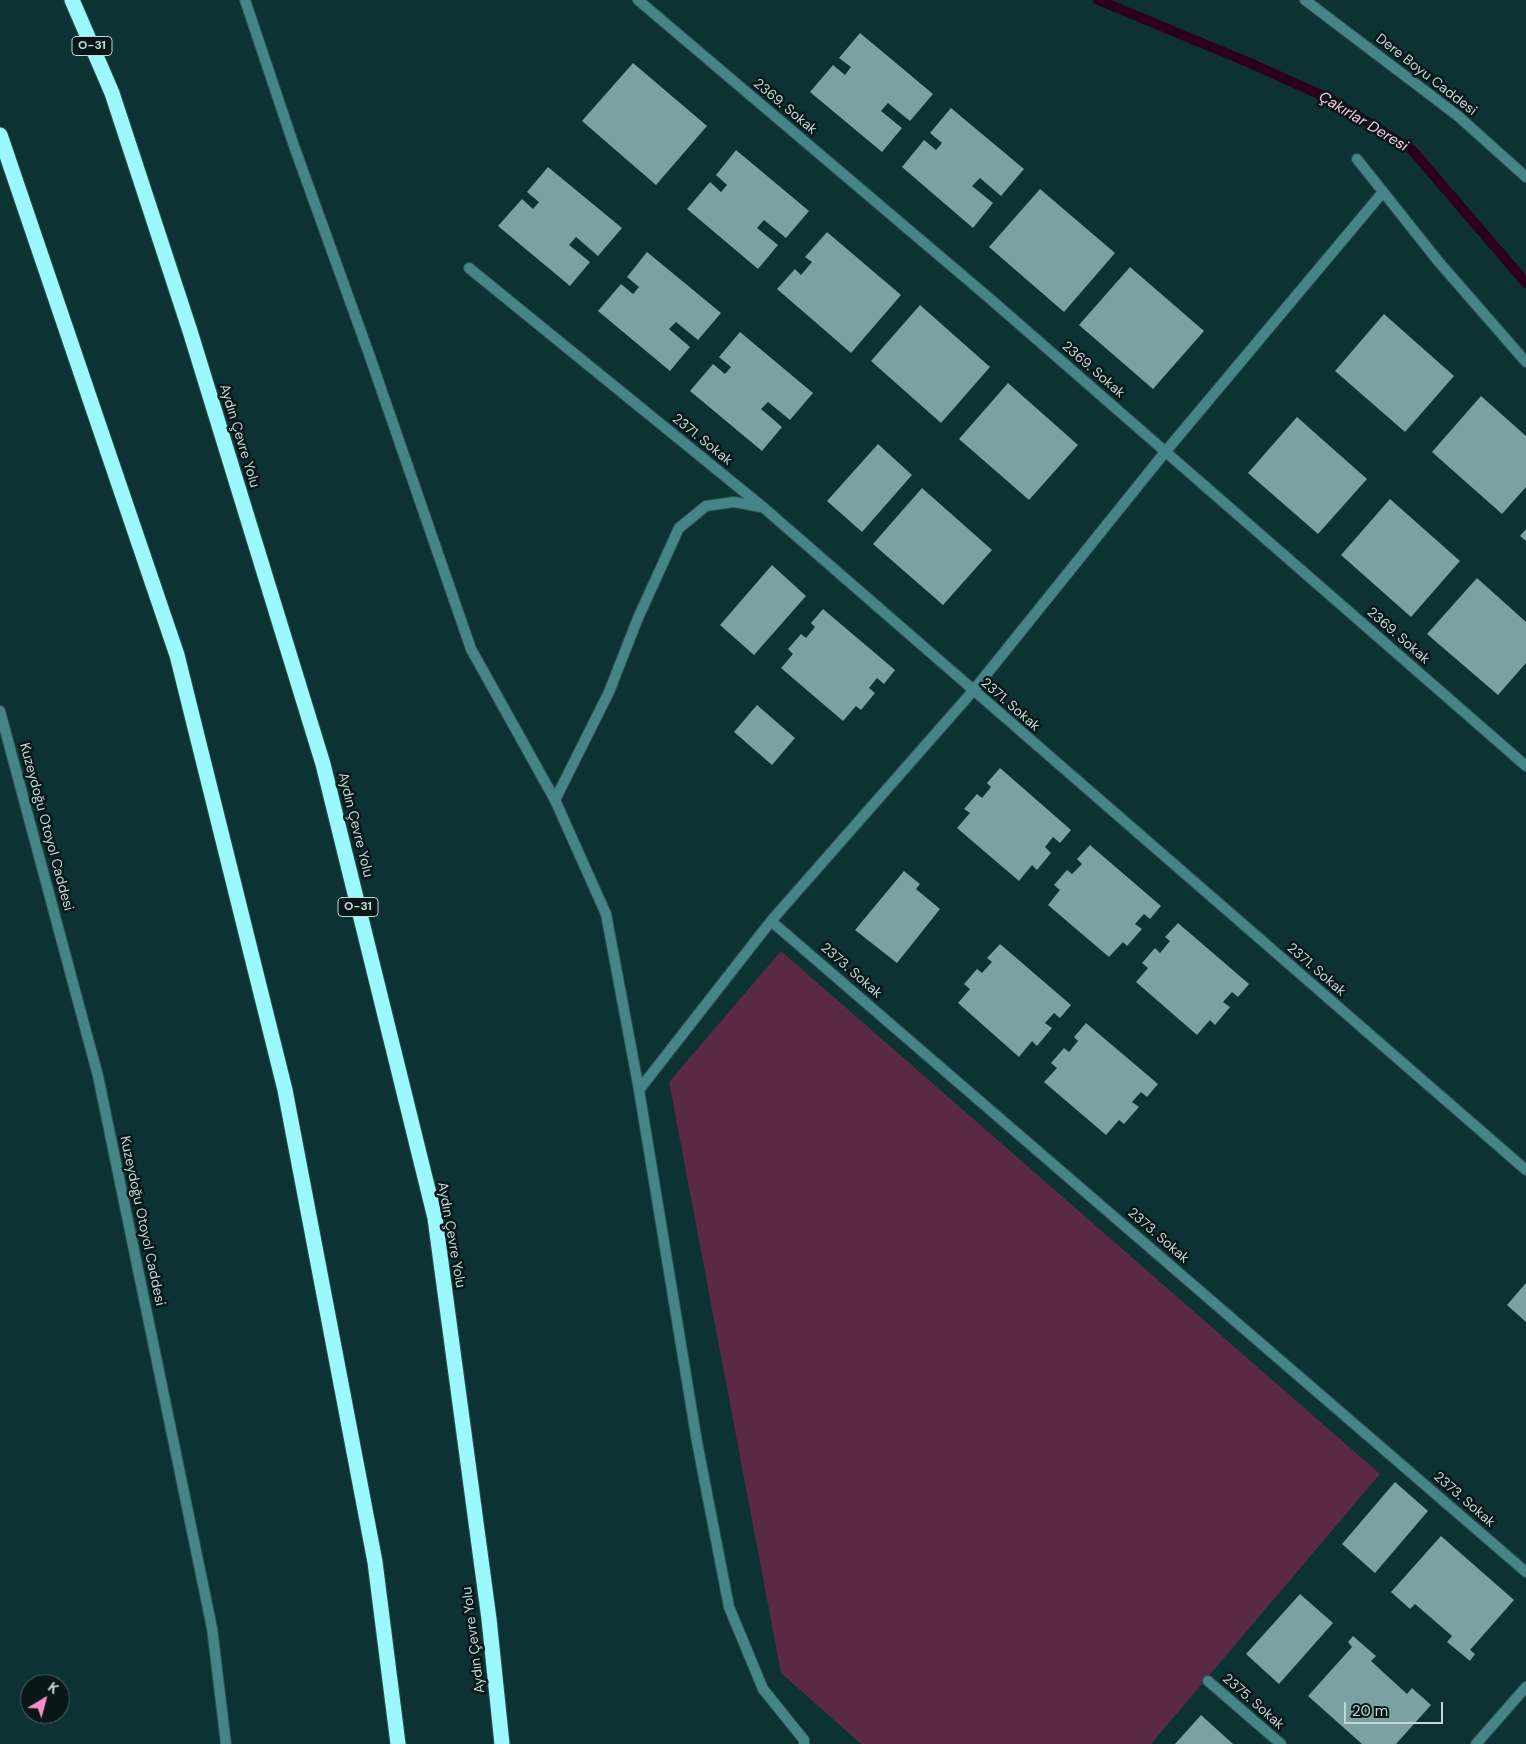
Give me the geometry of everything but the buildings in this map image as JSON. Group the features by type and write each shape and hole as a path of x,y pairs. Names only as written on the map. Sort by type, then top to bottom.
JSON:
{"highway":[{"name":"Aydın Çevre Yolu","path":"72,0 112,93 190,331 323,764 434,1218 489,1619 502,1744"},
{"path":"0,134 177,655 281,1071 375,1562 398,1744"}],"street":[{"path":"245,0 294,146 369,354 471,649 555,800 606,914 639,1090 697,1442 729,1607 763,1689 806,1743"},
{"name":"2369. Sokak","path":"638,0 980,290 1526,766"},
{"name":"Dere Boyu Caddesi","path":"1305,0 1458,116 1526,177"},
{"path":"1357,159 1438,261 1526,362"},
{"path":"639,1090 771,921 973,691 1166,451 1383,192"},
{"name":"2371. Sokak","path":"469,268 764,508 1526,1170"},
{"path":"555,800 608,692 638,618 679,528 706,506 734,502 764,508"},
{"name":"Kuzeydoğu Otoyol Caddesi","path":"0,711 98,1076 212,1628 226,1744"},
{"name":"2373. Sokak","path":"771,921 1526,1572"},
{"name":"2375. Sokak","path":"1208,1681 1281,1744"},
{"path":"1476,1744 1526,1686"}],"shaded area":[{"path":"781,951 1380,1474 1151,1744 861,1744 781,1673 669,1082"}],"waterway":[{"name":"Çakırlar Deresi","path":"1098,0 1250,63 1332,100 1412,150 1526,283"}]}
